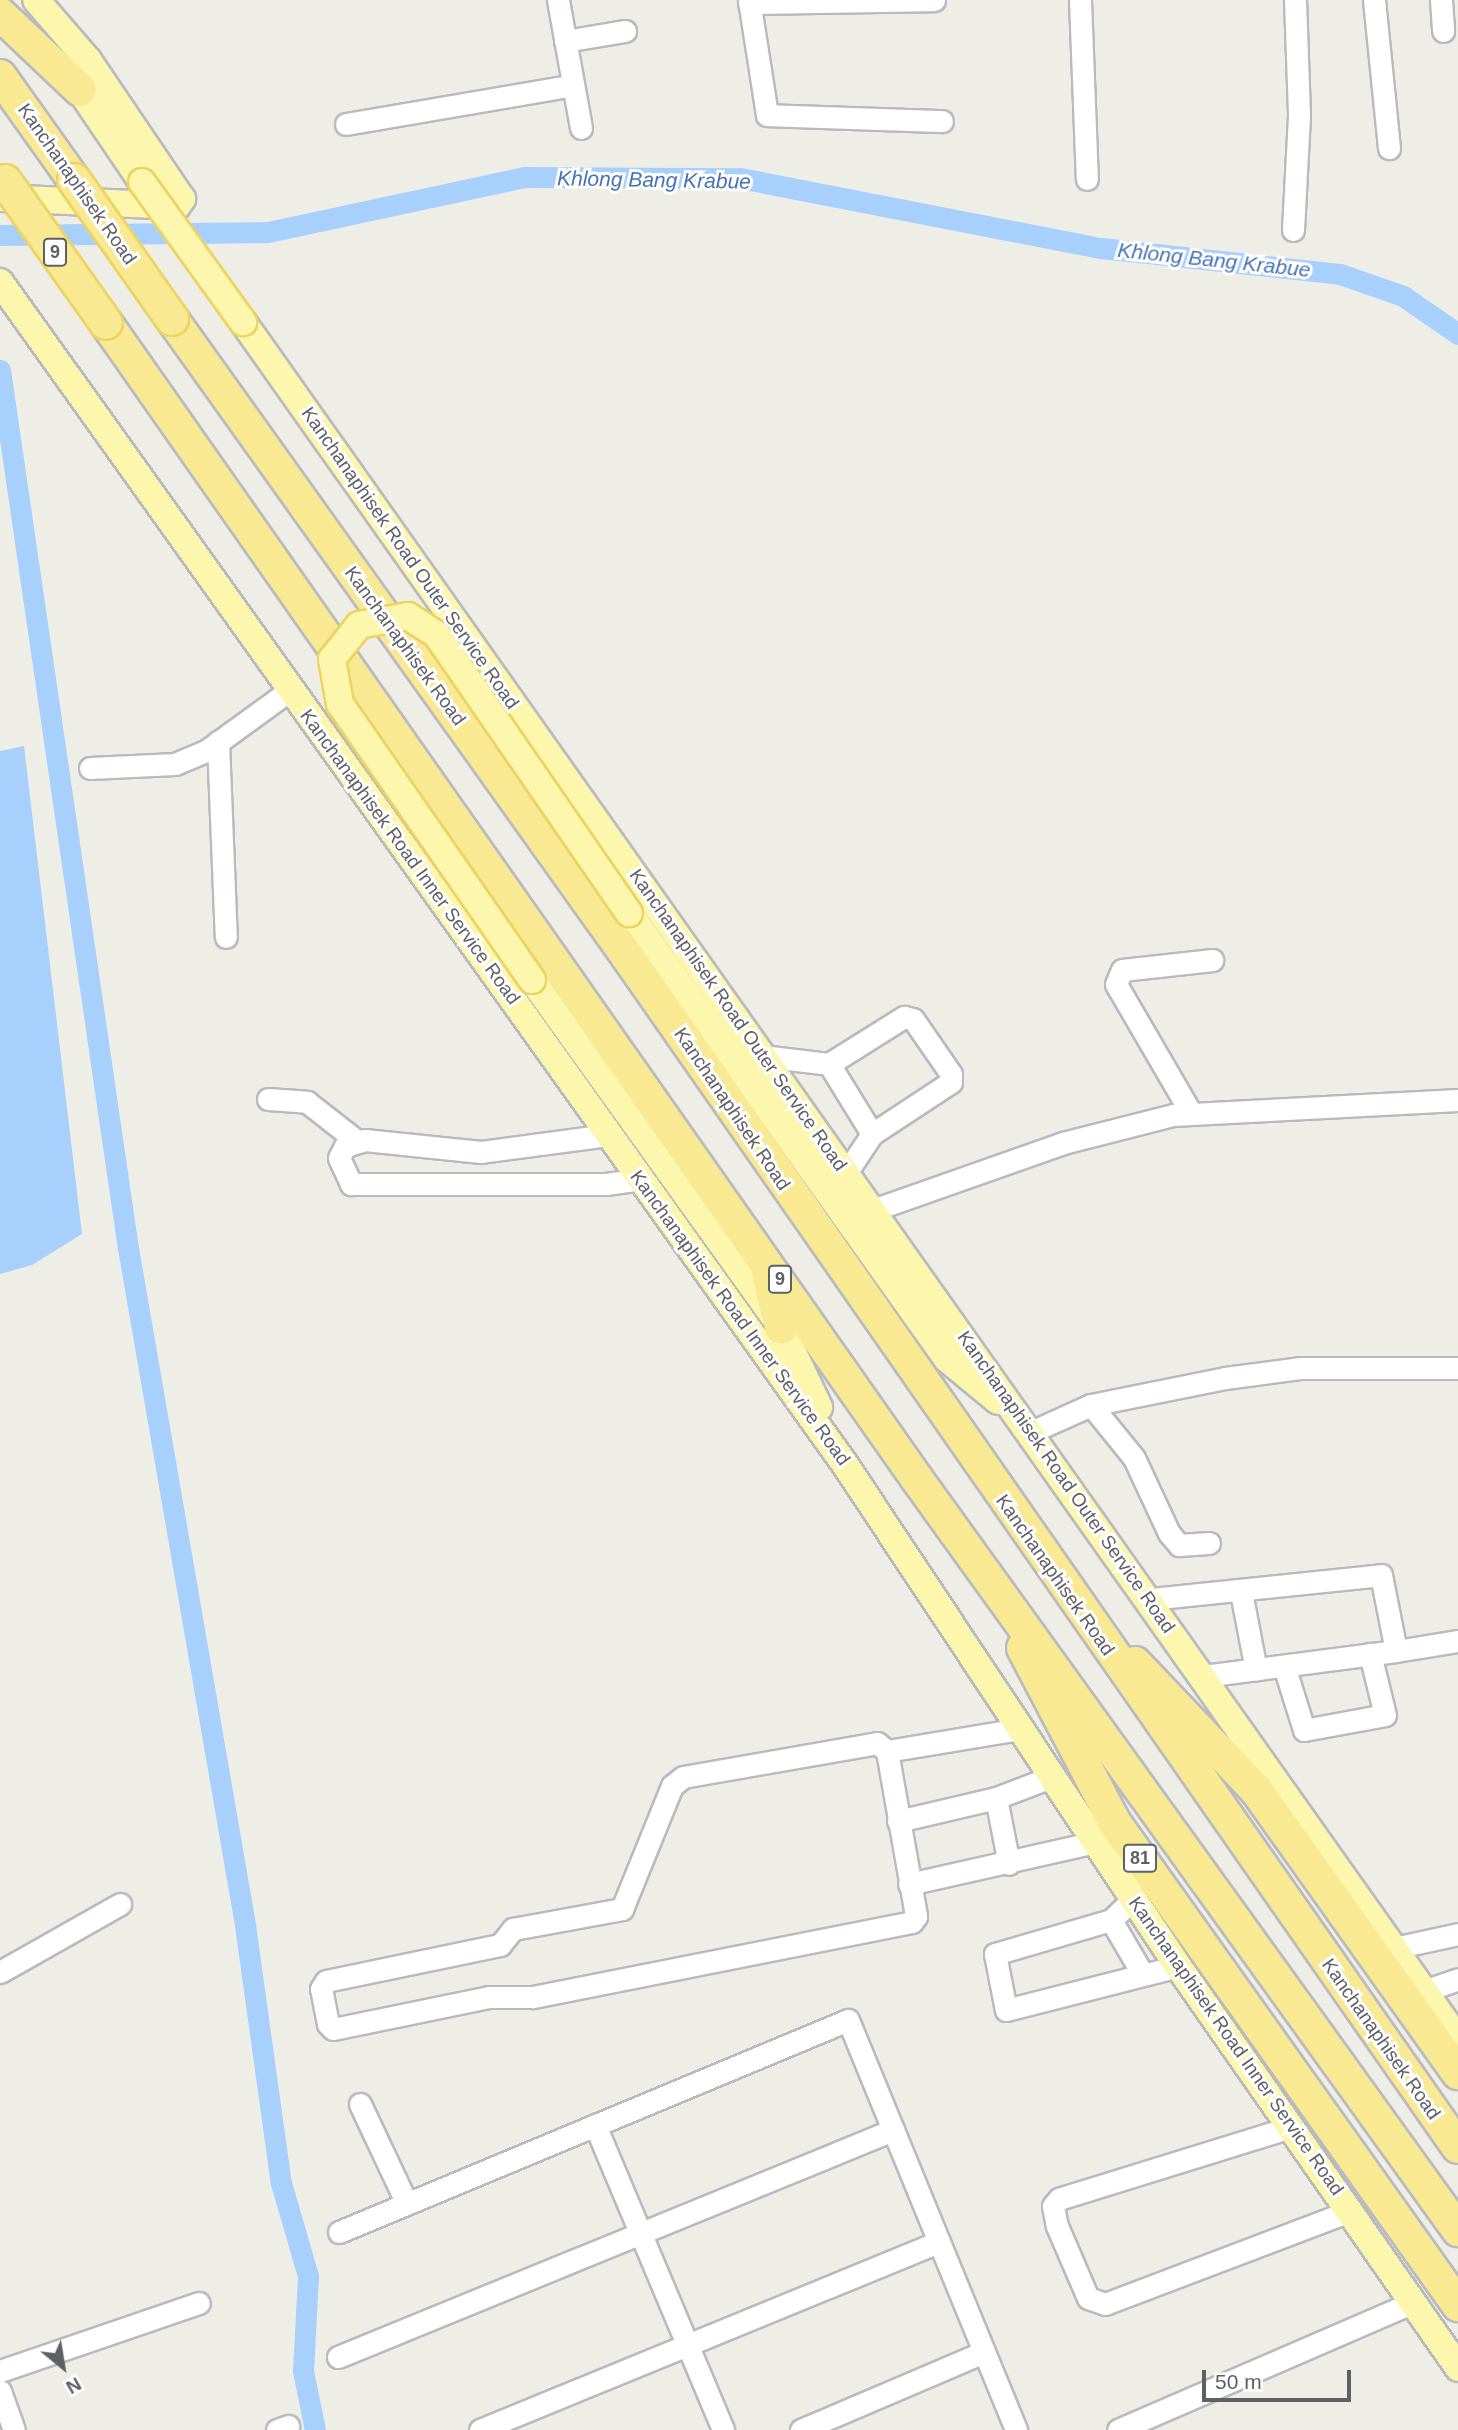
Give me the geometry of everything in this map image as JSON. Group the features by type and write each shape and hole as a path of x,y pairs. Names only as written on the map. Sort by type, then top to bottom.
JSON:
{"highway":[{"path":"0,14 80,90"},
{"name":"Kanchanaphisek Road","path":"0,76 627,956 1079,1609 1458,2147"},
{"name":"9","path":"2,184 106,323 992,1582 1458,2230"},
{"path":"763,1254 781,1327"},
{"name":"81","path":"992,1582 1089,1780 1458,2305"},
{"path":"1079,1609 1256,1790 1458,2073"}],"main road":[{"name":"Kanchanaphisek Road Outer Service Road","path":"19,0 142,182 1029,1428 1458,2039"},
{"path":"2,184 177,206 182,199 88,60 36,0"},
{"name":"Kanchanaphisek Road Inner Service Road","path":"0,282 846,1466 1178,1966 1458,2368"},
{"path":"846,1466 781,1327 532,980 340,704 332,659 359,625 408,616 437,635 629,913 947,1359 1029,1428"}],"street":[{"path":"558,0 581,128"},
{"path":"934,0 749,2 767,115 942,121"},
{"path":"1080,0 1087,179"},
{"path":"1293,230 1299,114 1294,0"},
{"path":"1374,0 1389,148"},
{"path":"1441,0 1443,31"},
{"path":"565,41 625,31"},
{"path":"346,124 573,85"},
{"path":"90,768 175,764 218,741 290,690"},
{"path":"218,741 226,937"},
{"path":"1191,1113 1116,985 1122,970 1212,960"},
{"path":"762,1056 829,1064 909,1016 951,1074 950,1084 872,1134 846,1172"},
{"path":"829,1064 872,1134"},
{"path":"268,1099 307,1102 358,1142"},
{"path":"873,1210 1063,1143 1191,1113 1458,1100"},
{"path":"608,1135 481,1152 358,1142 345,1146 339,1158 351,1184 607,1184 640,1179"},
{"path":"1029,1428 1091,1405 1149,1390 1301,1368 1458,1368"},
{"path":"1091,1405 1134,1458 1179,1545 1209,1542"},
{"path":"1150,1599 1381,1575 1396,1651"},
{"path":"1241,1591 1256,1670"},
{"path":"1204,1676 1458,1641"},
{"path":"1284,1666 1304,1730 1385,1715 1370,1654"},
{"path":"887,1751 1020,1728"},
{"path":"877,1743 887,1751 916,1916 912,1922 532,1997 489,1997 333,2029 321,1989 326,1981 500,1945 513,1928 622,1909 672,1786 683,1777 877,1743"},
{"path":"898,1821 996,1798 1051,1777"},
{"path":"996,1798 1009,1864"},
{"path":"909,1884 1009,1864 1096,1842"},
{"path":"1134,1898 1111,1920 995,1954 1006,2010 1142,1973 1178,1966"},
{"path":"0,1972 120,1904"},
{"path":"1111,1920 1142,1973"},
{"path":"1394,1948 1458,1934"},
{"path":"1424,1991 1458,1979"},
{"path":"340,2232 848,2020 1016,2430"},
{"path":"360,2104 407,2204"},
{"path":"595,2125 723,2430"},
{"path":"1291,2127 1059,2199 1054,2206 1057,2227 1088,2298 1105,2304 1350,2211"},
{"path":"338,2357 893,2130"},
{"path":"480,2430 939,2242"},
{"path":"0,2371 199,2303"},
{"path":"1118,2430 1412,2303"},
{"path":"801,2430 984,2352"},
{"path":"0,2391 14,2430"}],"water":[{"path":"24,746 82,1234 32,1265 0,1274 0,751"}],"waterway":[{"name":"Khlong Bang Krabue","path":"0,235 268,232 524,177 740,178 1101,248 1340,274 1403,296 1458,334"},
{"path":"0,370 128,1248 245,1925 281,2183 308,2276 303,2371 315,2430"}]}
